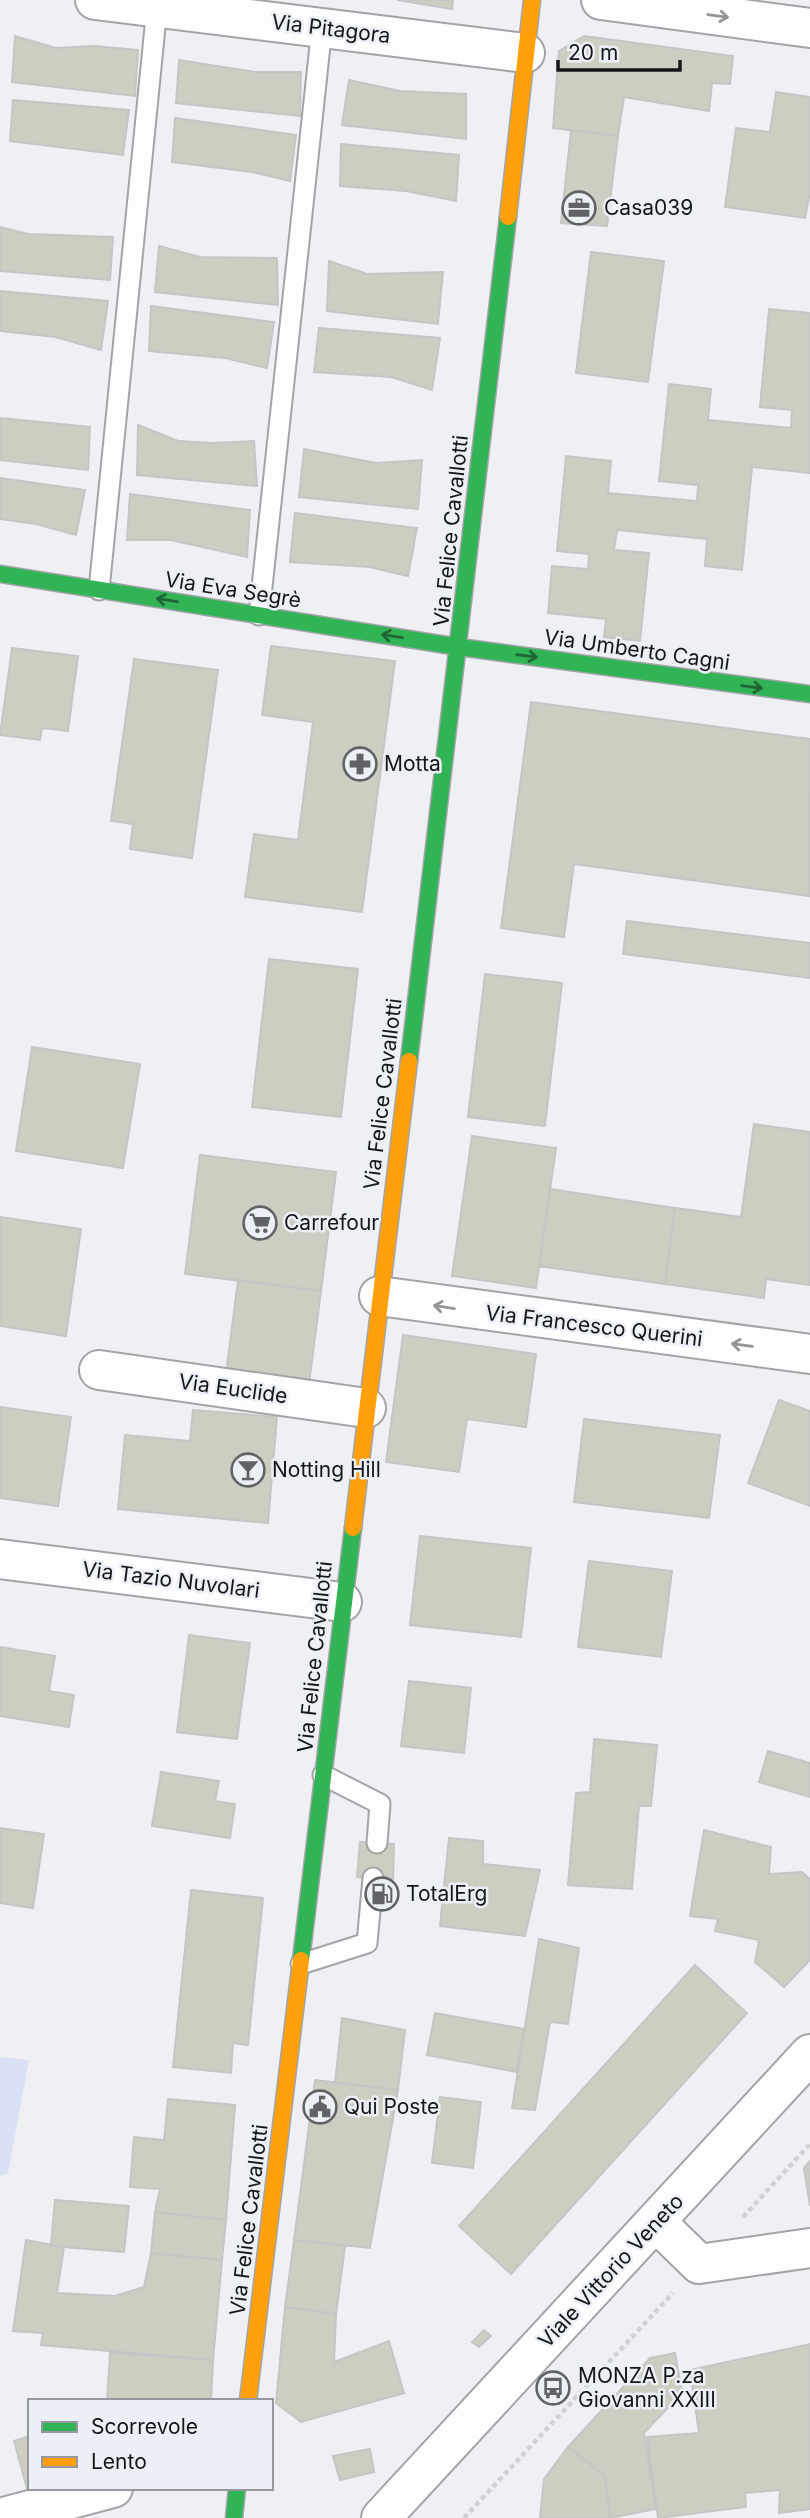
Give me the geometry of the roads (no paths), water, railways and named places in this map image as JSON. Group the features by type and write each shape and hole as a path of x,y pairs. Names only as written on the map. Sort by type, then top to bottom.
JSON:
{"street":[{"name":"Via Felice Cavallotti","path":"248,2399 302,1964 342,1602 459,647 533,0"},
{"path":"601,0 810,28"},
{"name":"Via Pitagora","path":"111,1 157,7 307,17 525,53"},
{"name":"Via Eva Segrè","path":"0,574 459,647"},
{"name":"Via Umberto Cagni","path":"459,647 810,695"},
{"name":"Via Francesco Querini","path":"379,1296 810,1354"},
{"name":"Via Euclide","path":"99,1370 366,1408"},
{"name":"Via Tazio Nuvolari","path":"0,1559 342,1602"},
{"name":"Viale Vittorio Veneto","path":"381,2518 657,2223 810,2054"},
{"path":"657,2223 699,2264 810,2248"},
{"path":"0,2518 105,2490"},
{"path":"234,2518 237,2490"}],"lane":[{"path":"99,590 157,7"},
{"path":"259,615 307,17"},
{"path":"323,1774 380,1804 377,1843"},
{"path":"302,1964 367,1943 373,1878"}],"place":[{"name":"Casa039","path":"579,208"},
{"name":"Motta","path":"360,764"},
{"name":"Carrefour","path":"260,1223"},
{"name":"Notting Hill","path":"248,1470"},
{"name":"TotalErg","path":"382,1894"},
{"name":"Qui Poste","path":"320,2107"},
{"name":"MONZA P.za Giovanni XXIII","path":"553,2388"}]}
